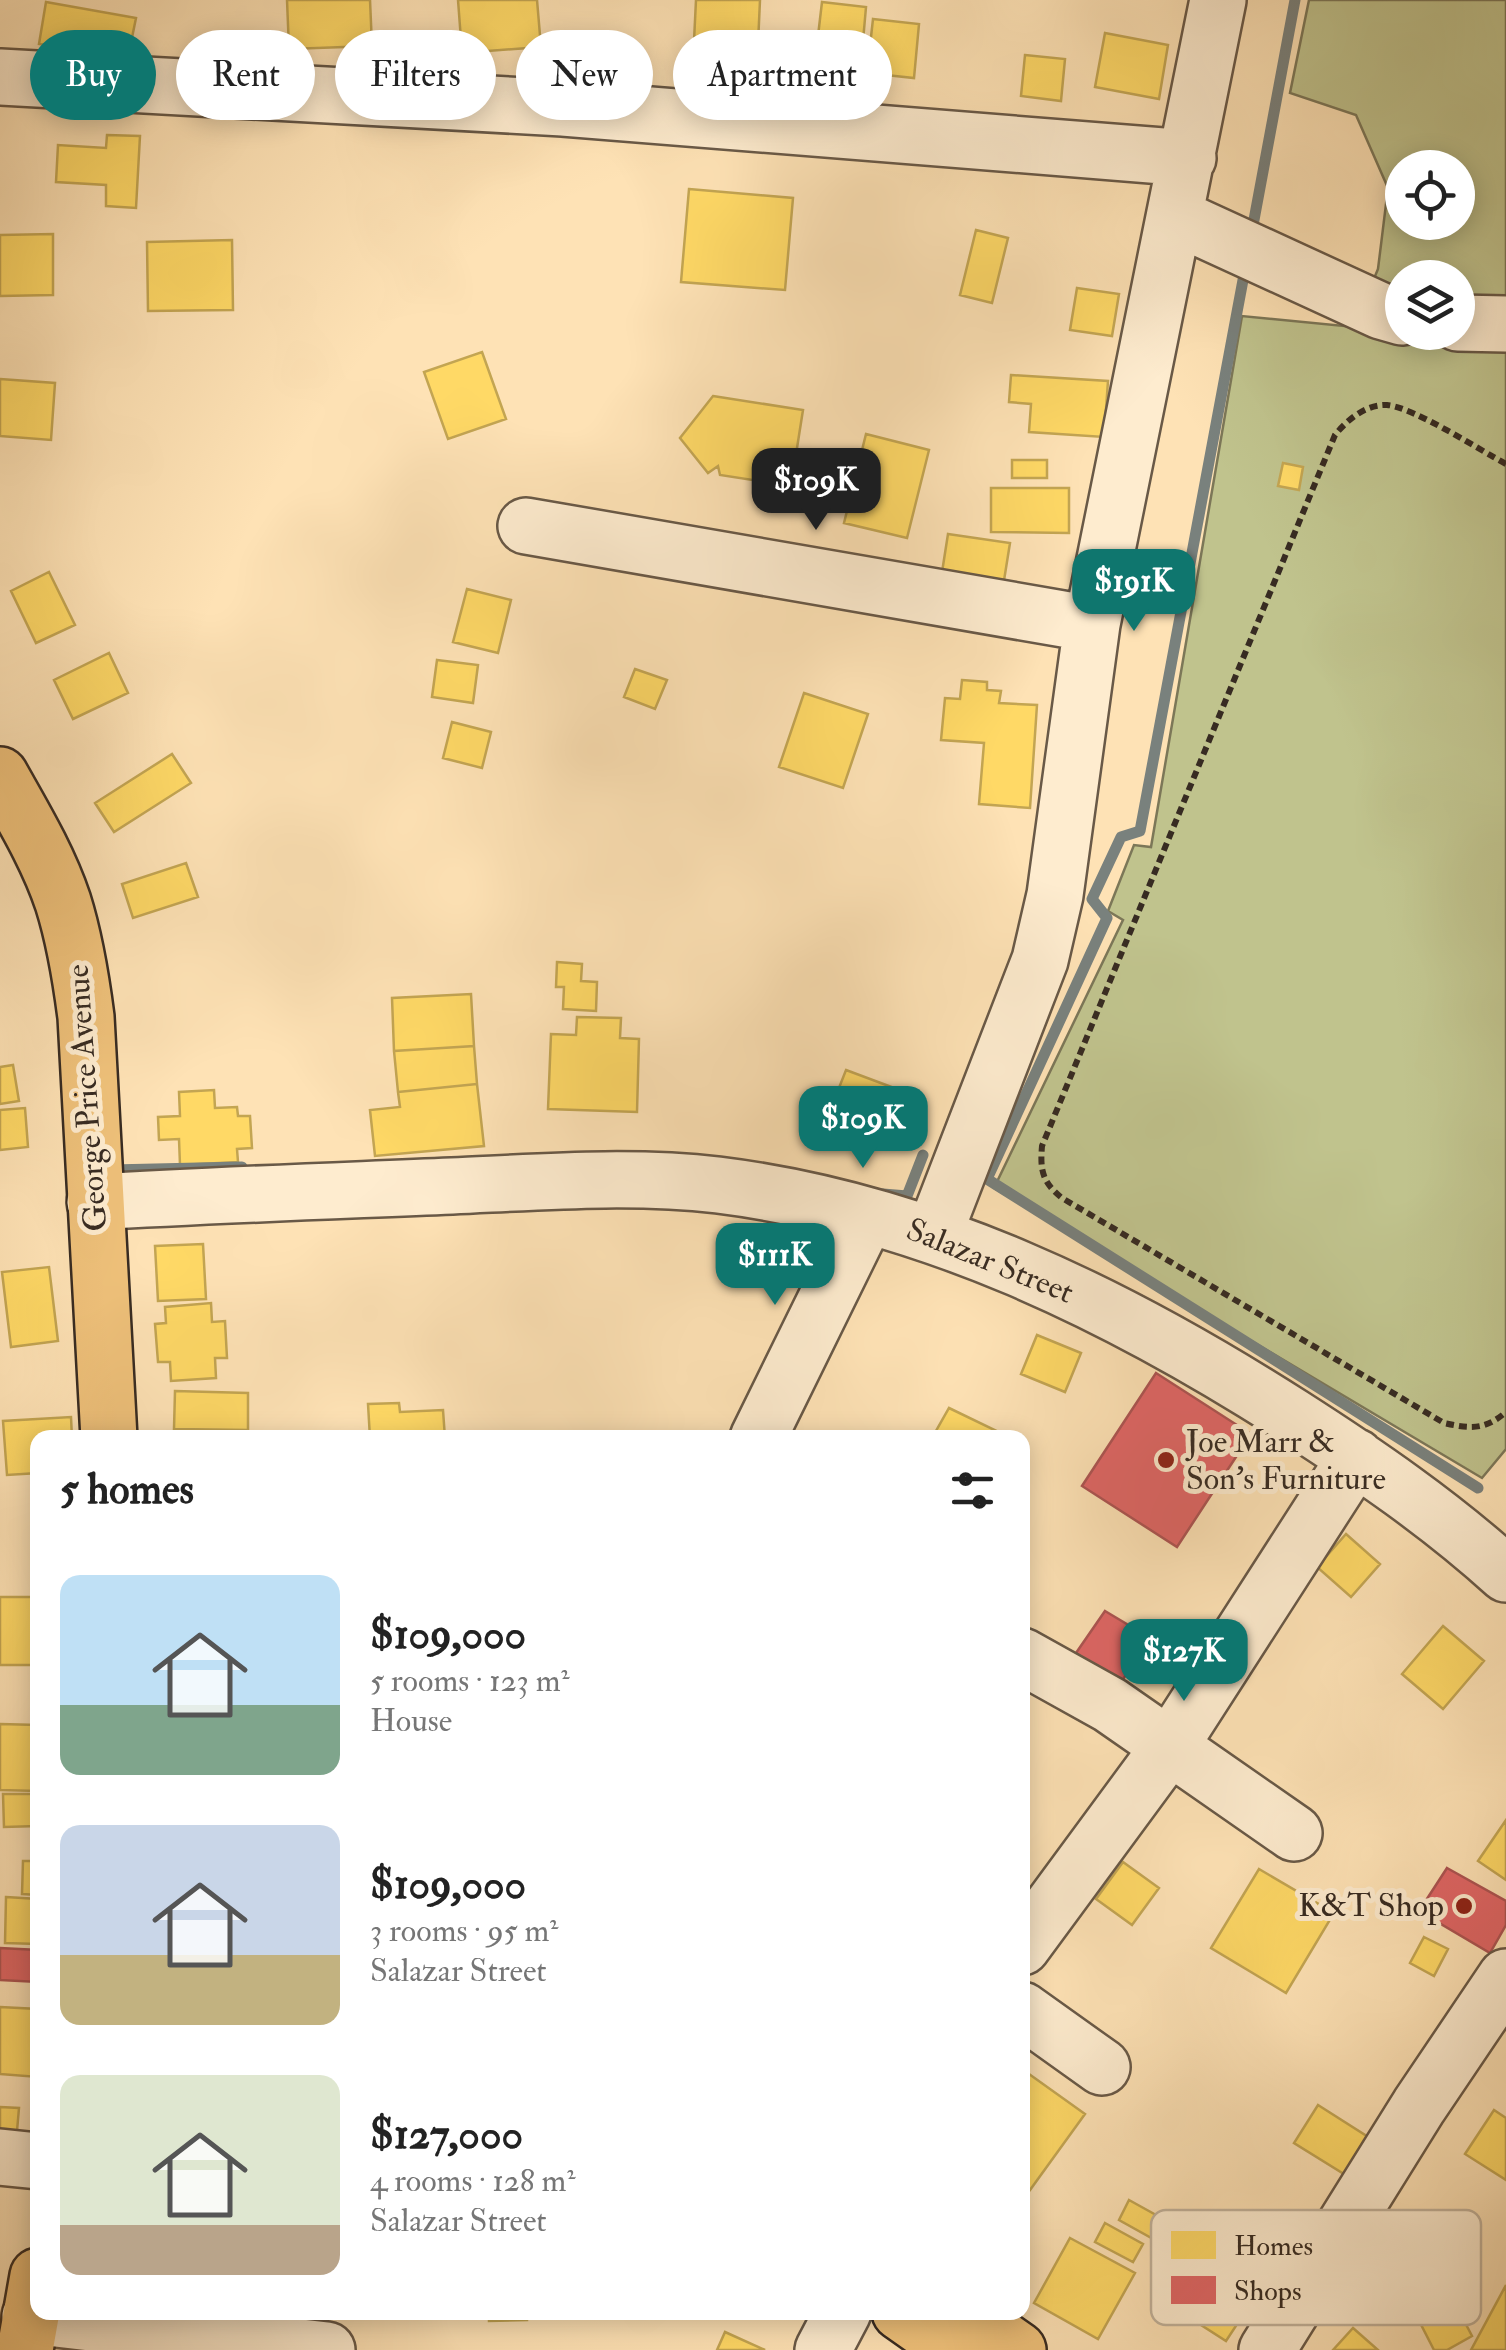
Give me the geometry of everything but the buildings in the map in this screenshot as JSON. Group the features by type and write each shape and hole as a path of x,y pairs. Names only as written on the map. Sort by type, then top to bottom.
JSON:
{"main road":[{"name":"George Price Avenue","path":"0,775 62,899 78,958 86,1018 109,1430"},
{"path":"911,2320 954,2350"},
{"path":"975,2320 1018,2350"}],"street":[{"path":"934,1234 1040,960 1055,896 1092,624 1218,0"},
{"path":"0,77 563,108 1188,158"},
{"path":"1176,217 1385,312"},
{"path":"1475,323 1506,324"},
{"path":"526,526 1092,624"},
{"name":"Salazar Street","path":"95,1202 626,1180 718,1185 796,1198 934,1234 1040,1276 1253,1391 1498,1551"},
{"path":"762,1430 867,1216"},
{"path":"1030,1936 1170,1746 1356,1457"},
{"path":"1030,1660 1110,1705 1294,1833"},
{"path":"1354,2210 1506,1976"},
{"path":"1030,2016 1102,2067"},
{"path":"0,2157 30,2160"},
{"path":"80,2320 327,2350"},
{"path":"823,2350 839,2320"},
{"path":"1267,2350 1283,2325"}],"path":[{"path":"1506,464 1409,412 1386,405 1363,411 1335,435 1042,1146 1040,1170 1049,1188 1062,1198 1444,1423 1468,1428 1489,1426 1506,1412"}],"green space":[{"path":"1309,0 1506,0 1506,1449 1482,1478 994,1188 1123,920 1108,911 1134,845 1151,847 1242,316 1354,327 1378,269 1385,212 1385,240 1475,240 1475,150 1385,150 1385,181 1356,115 1290,93"}],"waterway":[{"path":"1251,236 1295,0"},
{"path":"1246,264 1140,831 1121,837 1092,899 1107,918 987,1179 1478,1488"},
{"path":"883,1194 907,1196 923,1155"},
{"path":"111,1170 242,1167"}],"place":[{"name":"Joe Marr & Son's Furniture","path":"1166,1460"},
{"name":"K&T Shop","path":"1464,1906"}]}
